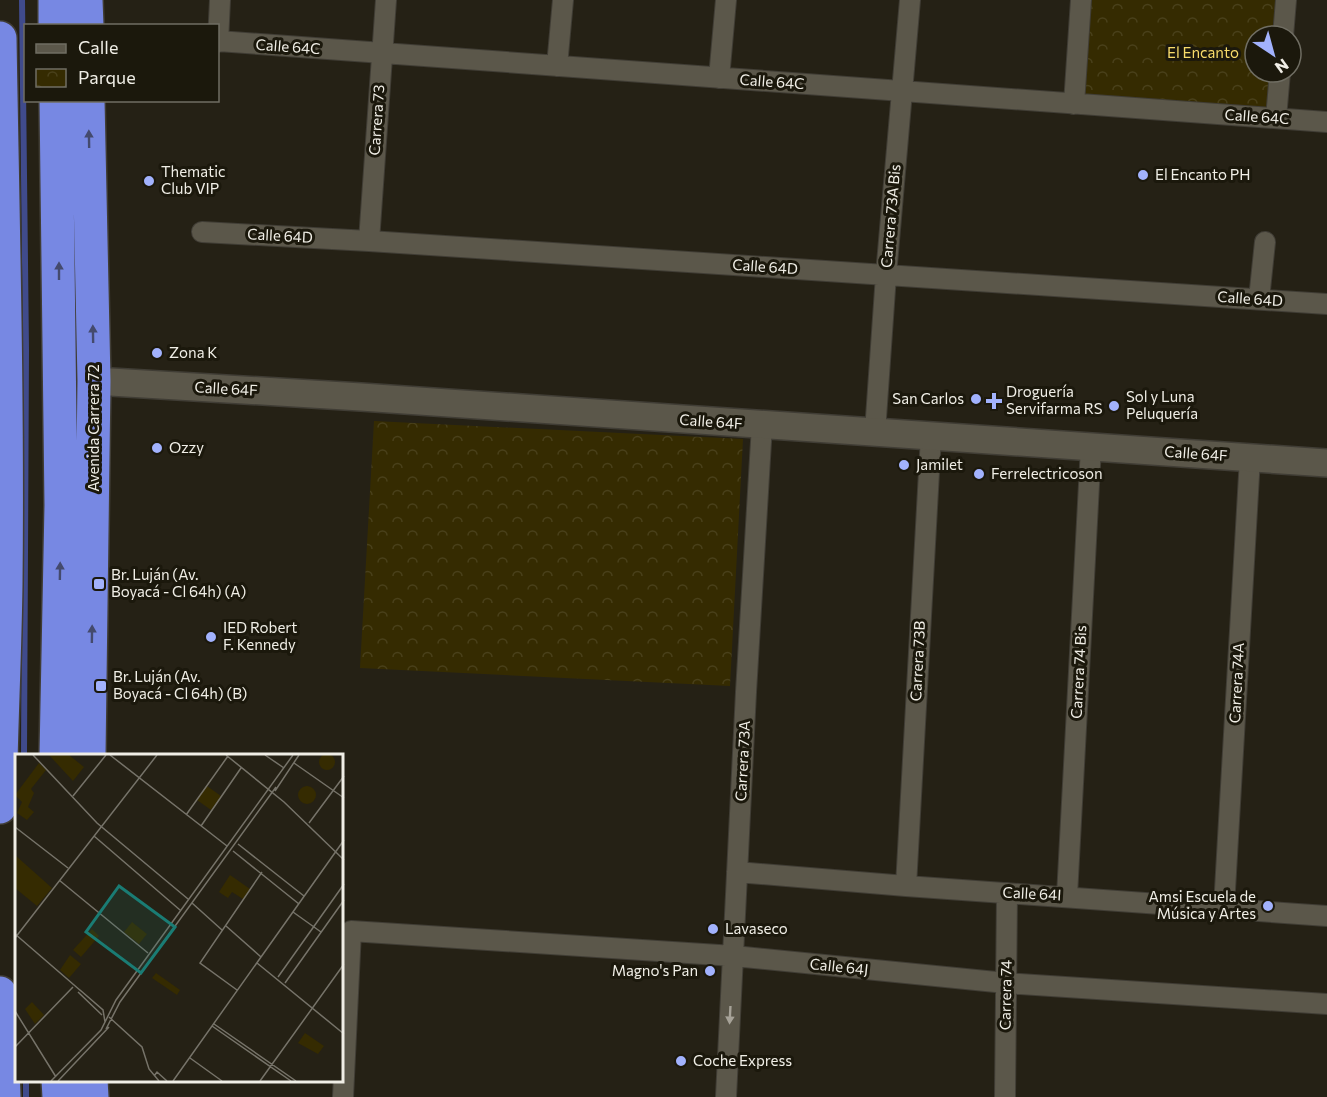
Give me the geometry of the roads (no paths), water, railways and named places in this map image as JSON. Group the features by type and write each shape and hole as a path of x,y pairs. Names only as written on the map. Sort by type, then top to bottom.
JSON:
{"highway":[{"path":"55,0 55,24"},
{"path":"86,0 87,24"},
{"path":"0,38 6,585 0,807"},
{"path":"56,102 61,505 56,745"},
{"name":"Avenida Carrera 72","path":"88,102 94,381 89,754"},
{"path":"56,745 91,684"},
{"path":"0,993 4,1097"},
{"path":"58,1082 59,1097"},
{"path":"91,1082 92,1097"}],"street":[{"path":"219,24 220,0"},
{"name":"Carrera 73","path":"369,241 386,0"},
{"path":"557,66 563,0"},
{"path":"719,78 726,0"},
{"name":"Carrera 73A Bis","path":"875,432 910,0"},
{"path":"1074,104 1080,0"},
{"path":"1284,24 1286,0"},
{"name":"Calle 64C","path":"219,42 1327,122"},
{"path":"1276,118 1279,84"},
{"name":"Calle 64D","path":"202,232 1327,304"},
{"path":"1259,299 1264,242"},
{"name":"Calle 64F","path":"94,381 1327,463"},
{"name":"Carrera 73A","path":"726,1097 762,425"},
{"name":"Carrera 73B","path":"906,886 931,436"},
{"name":"Carrera 74 Bis","path":"1067,896 1091,447"},
{"name":"Carrera 74A","path":"1224,908 1250,458"},
{"name":"Calle 64I","path":"737,872 1327,916"},
{"name":"Carrera 74","path":"1005,1097 1007,893"},
{"name":"Calle 64J","path":"344,1076 351,931 734,956 1006,983 1327,1004"},
{"name":"Calle 64J","path":"343,1097 344,1082"}],"waterway":[{"path":"22,0 26,350 24,754"},
{"path":"26,1082 26,1097"}],"place":[{"name":"El Encanto PH","path":"1143,175"},
{"name":"Thematic Club VIP","path":"149,181"},
{"name":"Zona K","path":"157,353"},
{"name":"San Carlos","path":"976,399"},
{"name":"Droguería Servifarma RS","path":"994,401"},
{"name":"Sol y Luna Peluquería","path":"1114,406"},
{"name":"Ozzy","path":"157,448"},
{"name":"Jamilet","path":"904,465"},
{"name":"Ferrelectricoson","path":"979,474"},
{"name":"Br. Luján (Av. Boyacá - Cl 64h) (A)","path":"99,584"},
{"name":"IED Robert F. Kennedy","path":"211,637"},
{"name":"Br. Luján (Av. Boyacá - Cl 64h) (B)","path":"101,686"},
{"name":"Amsi Escuela de Música y Artes","path":"1268,906"},
{"name":"Lavaseco","path":"713,929"},
{"name":"Magno's Pan","path":"710,971"},
{"name":"Coche Express","path":"681,1061"}],"park label":[{"name":"El Encanto","path":"1203,53"}]}
